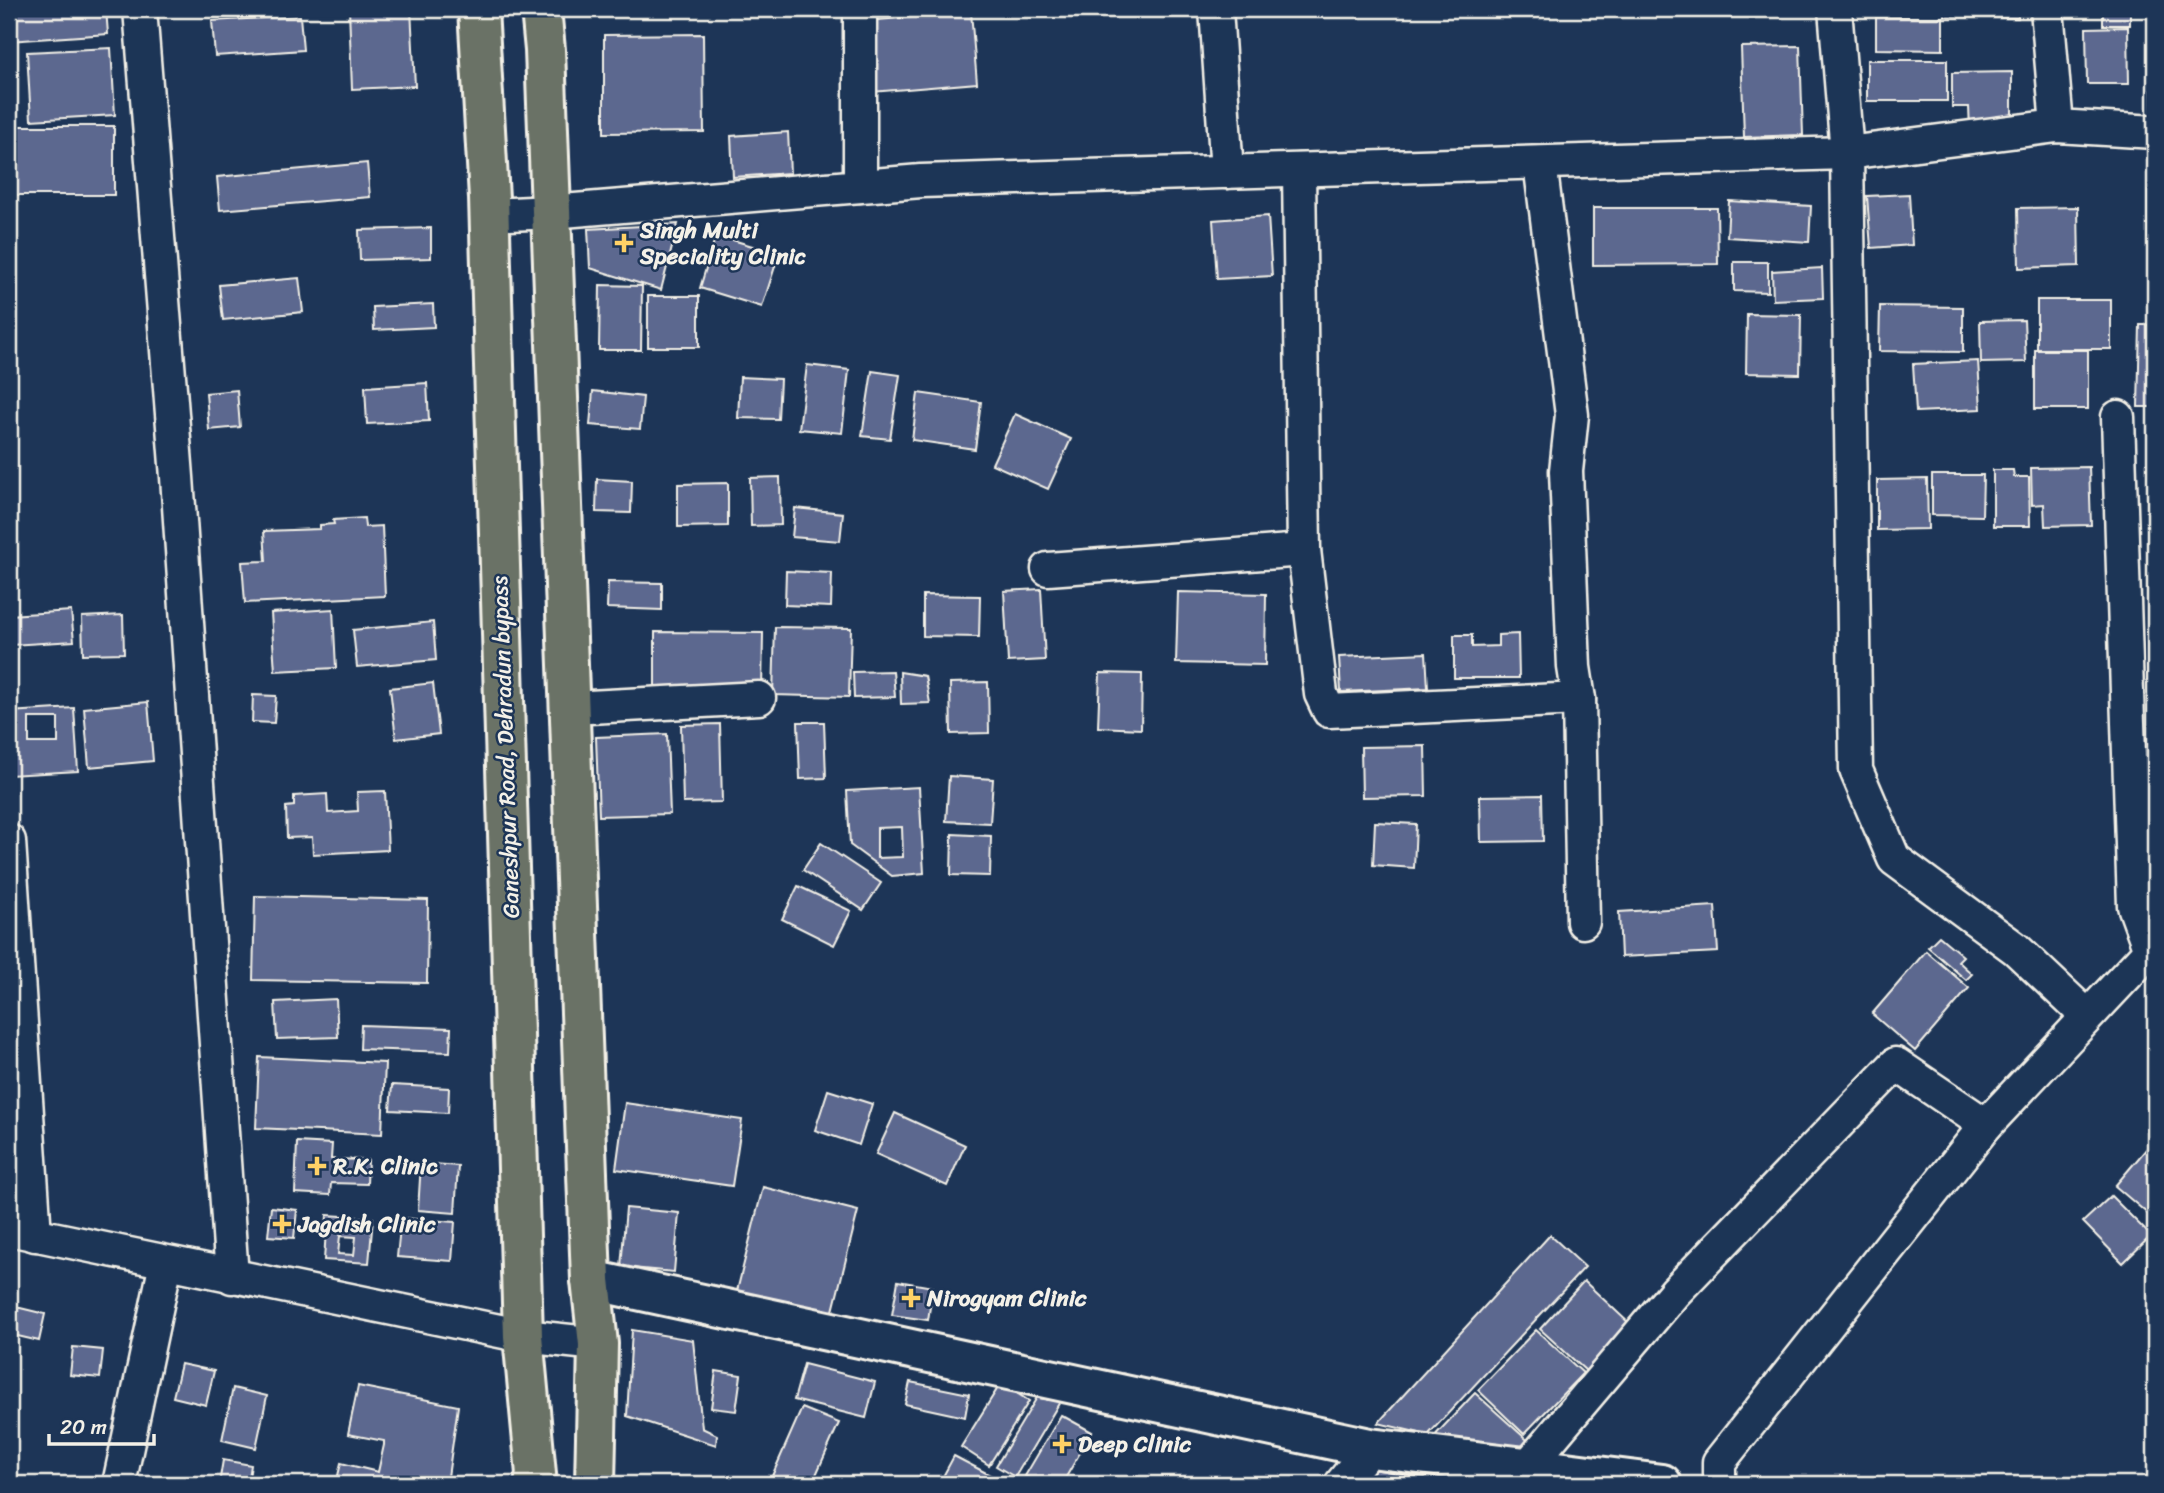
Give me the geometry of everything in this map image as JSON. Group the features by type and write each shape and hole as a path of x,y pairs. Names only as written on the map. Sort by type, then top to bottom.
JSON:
{"main road":[{"name":"Ganeshpur Road, Dehradun bypass","path":"478,9 489,215 523,1336 536,1474 534,1484"},
{"path":"541,9 545,50 591,1280 598,1344 595,1484"}],"street":[{"path":"140,9 177,477 232,1277"},
{"path":"860,9 860,186"},
{"path":"1216,9 1227,173"},
{"path":"1835,9 1847,153 1856,770 1894,859 2017,949 2087,1016"},
{"path":"2047,9 2057,126"},
{"path":"489,215 921,181 1847,153 2057,126 2155,132"},
{"path":"1540,163 1572,415 1566,471 1574,667 1578,699 1583,922"},
{"path":"1299,170 1304,550 1321,694 1329,710 1578,699"},
{"path":"1719,1484 1719,1462 1986,1125 2153,947 2134,906 2118,417"},
{"path":"1048,569 1304,550"},
{"path":"569,708 759,698"},
{"path":"9,841 22,1232 523,1336 598,1344"},
{"path":"1527,1467 1675,1292 1896,1064 1986,1125"},
{"path":"119,1484 166,1263"},
{"path":"591,1280 1370,1448 1662,1484"},
{"path":"1341,1484 1370,1448"}],"building":[{"path":"9,9 106,9 108,34 9,41"},
{"path":"349,9 411,9 415,86 352,89"},
{"path":"1945,9 2018,9 2018,18 1945,16"},
{"path":"2103,9 2130,9 2130,25 2103,25"},
{"path":"971,12 977,83 872,92 866,21"},
{"path":"300,16 303,50 215,56 212,21"},
{"path":"1876,17 1943,17 1943,50 1876,49"},
{"path":"2128,27 2129,84 2087,84 2086,28"},
{"path":"703,34 704,132 604,133 604,35"},
{"path":"2150,42 2155,42 2155,120 2153,120"},
{"path":"1800,46 1803,135 1744,137 1741,47"},
{"path":"111,48 115,115 31,120 27,52"},
{"path":"9,49 15,49 16,76 9,76"},
{"path":"1867,60 1947,60 1947,101 1867,101"},
{"path":"2012,72 2012,129 1970,129 1969,107 1952,107 1952,73"},
{"path":"9,126 114,126 114,195 9,195"},
{"path":"788,132 790,173 733,177 731,136"},
{"path":"367,163 370,197 220,210 217,177"},
{"path":"2148,191 2155,191 2155,238 2148,238"},
{"path":"1909,194 1912,245 1871,248 1867,196"},
{"path":"1729,201 1811,206 1809,242 1727,237"},
{"path":"2078,207 2079,266 2019,268 2018,208"},
{"path":"1593,208 1717,208 1718,264 1593,265"},
{"path":"1268,216 1272,276 1217,279 1213,220"},
{"path":"678,224 661,290 590,268 588,229"},
{"path":"431,228 431,258 360,260 359,230"},
{"path":"716,235 779,254 762,307 700,288"},
{"path":"1734,262 1768,262 1768,292 1734,291"},
{"path":"1822,268 1823,298 1773,300 1772,271"},
{"path":"299,278 303,312 223,320 219,285"},
{"path":"600,285 642,286 641,350 599,350"},
{"path":"648,296 699,296 699,347 648,347"},
{"path":"2037,300 2111,300 2111,349 2037,349"},
{"path":"433,304 434,327 374,330 373,307"},
{"path":"1880,306 1963,307 1963,352 1879,351"},
{"path":"2150,313 2155,313 2155,407 2138,407 2140,325 2150,325"},
{"path":"1747,314 1801,315 1800,374 1746,373"},
{"path":"2024,320 2026,362 1981,363 1980,321"},
{"path":"2035,350 2088,350 2088,409 2035,409"},
{"path":"1978,361 1981,409 1916,412 1913,364"},
{"path":"807,365 849,370 842,433 799,429"},
{"path":"872,371 900,375 890,439 862,436"},
{"path":"740,377 780,379 778,419 738,418"},
{"path":"427,383 429,421 367,424 365,387"},
{"path":"237,390 240,427 209,430 206,393"},
{"path":"593,391 643,397 640,429 590,425"},
{"path":"918,393 981,402 975,449 912,440"},
{"path":"1015,414 1071,439 1048,489 992,464"},
{"path":"2089,467 2091,525 2045,526 2044,504 2032,505 2031,468"},
{"path":"1993,470 2013,470 2014,477 2029,477 2030,526 1993,526"},
{"path":"1932,475 1983,475 1982,516 1932,515"},
{"path":"780,477 781,525 751,526 750,478"},
{"path":"597,479 632,481 631,513 596,512"},
{"path":"1927,479 1928,529 1877,530 1877,480"},
{"path":"728,483 728,526 678,527 678,484"},
{"path":"795,508 843,513 840,541 792,537"},
{"path":"364,518 365,527 382,526 385,596 245,603 242,562 266,561 264,531 320,529 320,525 334,524 333,520"},
{"path":"786,571 832,573 831,607 785,605"},
{"path":"608,582 662,583 662,610 607,608"},
{"path":"1041,589 1045,660 1008,662 1004,591"},
{"path":"1178,592 1266,594 1265,665 1176,663"},
{"path":"923,595 980,596 979,637 923,636"},
{"path":"333,609 336,668 275,671 271,613"},
{"path":"71,611 74,641 11,645 9,615"},
{"path":"123,615 124,653 83,654 82,617"},
{"path":"433,622 436,660 357,667 353,630"},
{"path":"775,627 851,628 849,697 773,695"},
{"path":"655,632 763,633 762,691 655,690"},
{"path":"1518,634 1519,678 1454,678 1454,635 1472,635 1472,647 1498,646 1498,635"},
{"path":"1426,653 1428,688 1341,692 1339,657"},
{"path":"893,671 895,697 854,698 853,672"},
{"path":"900,672 925,676 930,703 901,704"},
{"path":"1100,673 1142,674 1141,729 1098,727"},
{"path":"988,682 989,733 951,734 950,683"},
{"path":"433,683 439,734 396,739 390,688"},
{"path":"253,695 276,696 274,723 252,722"},
{"path":"148,702 153,761 89,767 84,708"},
{"path":"74,708 78,771 9,775 9,712","holes":["29,718 58,718 58,743 29,743"]},
{"path":"798,722 824,722 826,778 800,779"},
{"path":"720,724 722,802 683,803 681,725"},
{"path":"667,734 670,814 599,816 596,737"},
{"path":"1425,746 1426,796 1362,797 1361,747"},
{"path":"949,776 993,779 990,823 946,821"},
{"path":"919,787 924,873 892,876 850,845 847,791","holes":["902,827 903,857 877,858 877,828"]},
{"path":"385,791 388,850 313,854 312,837 287,838 286,807 294,806 294,796 327,794 328,813 358,811 357,792"},
{"path":"1542,795 1543,841 1481,842 1480,796"},
{"path":"1375,822 1416,824 1414,868 1373,865"},
{"path":"952,834 991,836 990,876 951,875"},
{"path":"821,843 881,883 863,910 803,870"},
{"path":"798,886 851,911 834,945 782,919"},
{"path":"255,896 428,900 427,983 253,980"},
{"path":"1715,906 1718,952 1621,957 1619,912"},
{"path":"1939,936 1963,956 1958,961 1972,974 1966,980 1928,947"},
{"path":"1926,951 1969,988 1915,1051 1872,1014"},
{"path":"336,999 338,1037 277,1039 275,1002"},
{"path":"361,1025 451,1028 450,1052 360,1049"},
{"path":"259,1057 385,1063 382,1134 256,1128"},
{"path":"392,1085 449,1088 448,1113 390,1110"},
{"path":"828,1090 872,1104 859,1145 815,1130"},
{"path":"625,1103 742,1120 732,1186 616,1169"},
{"path":"895,1113 965,1145 947,1186 876,1154"},
{"path":"2153,1141 2155,1143 2155,1220 2115,1186"},
{"path":"297,1142 332,1144 331,1159 368,1160 367,1184 331,1183 330,1195 295,1193"},
{"path":"421,1163 458,1166 455,1213 418,1210"},
{"path":"763,1187 858,1211 831,1319 736,1295"},
{"path":"2111,1196 2151,1236 2123,1263 2083,1222"},
{"path":"271,1207 297,1210 294,1238 268,1236"},
{"path":"626,1208 679,1213 674,1272 621,1267"},
{"path":"327,1215 373,1218 369,1263 324,1260","holes":["340,1236 356,1237 354,1255 338,1254"]},
{"path":"401,1218 455,1222 452,1261 397,1257"},
{"path":"1550,1235 1585,1267 1428,1435 1378,1423"},
{"path":"898,1281 933,1287 928,1320 892,1315"},
{"path":"1584,1281 1630,1324 1586,1371 1540,1329"},
{"path":"12,1306 45,1314 39,1341 9,1334"},
{"path":"632,1330 693,1340 702,1428 717,1435 716,1445 627,1416"},
{"path":"1536,1330 1583,1373 1524,1434 1478,1390"},
{"path":"73,1347 103,1350 100,1378 70,1375"},
{"path":"181,1364 214,1371 206,1405 173,1397"},
{"path":"804,1364 875,1382 866,1418 794,1400"},
{"path":"716,1371 741,1375 736,1411 711,1408"},
{"path":"910,1382 969,1394 965,1417 905,1404"},
{"path":"1001,1383 1029,1401 989,1465 961,1447"},
{"path":"358,1386 458,1406 447,1484 336,1484 341,1463 378,1472 384,1441 348,1434"},
{"path":"233,1388 267,1396 256,1448 222,1440"},
{"path":"1042,1389 1061,1400 1015,1477 996,1466"},
{"path":"1475,1393 1534,1446 1524,1462 1426,1445"},
{"path":"802,1408 839,1423 812,1484 791,1484 772,1476"},
{"path":"1061,1415 1092,1432 1062,1484 1040,1484 1025,1476"},
{"path":"954,1456 1007,1484 940,1482"},
{"path":"223,1460 251,1465 248,1484 219,1484"},
{"path":"1356,1466 1425,1478 1424,1484 1353,1484"},
{"path":"836,1477 850,1484 832,1484"}],"place":[{"name":"Singh Multi Speciality Clinic","path":"624,243"},
{"name":"R.K. Clinic","path":"317,1166"},
{"name":"Jagdish Clinic","path":"282,1224"},
{"name":"Nirogyam Clinic","path":"911,1298"},
{"name":"Deep Clinic","path":"1062,1444"}]}
